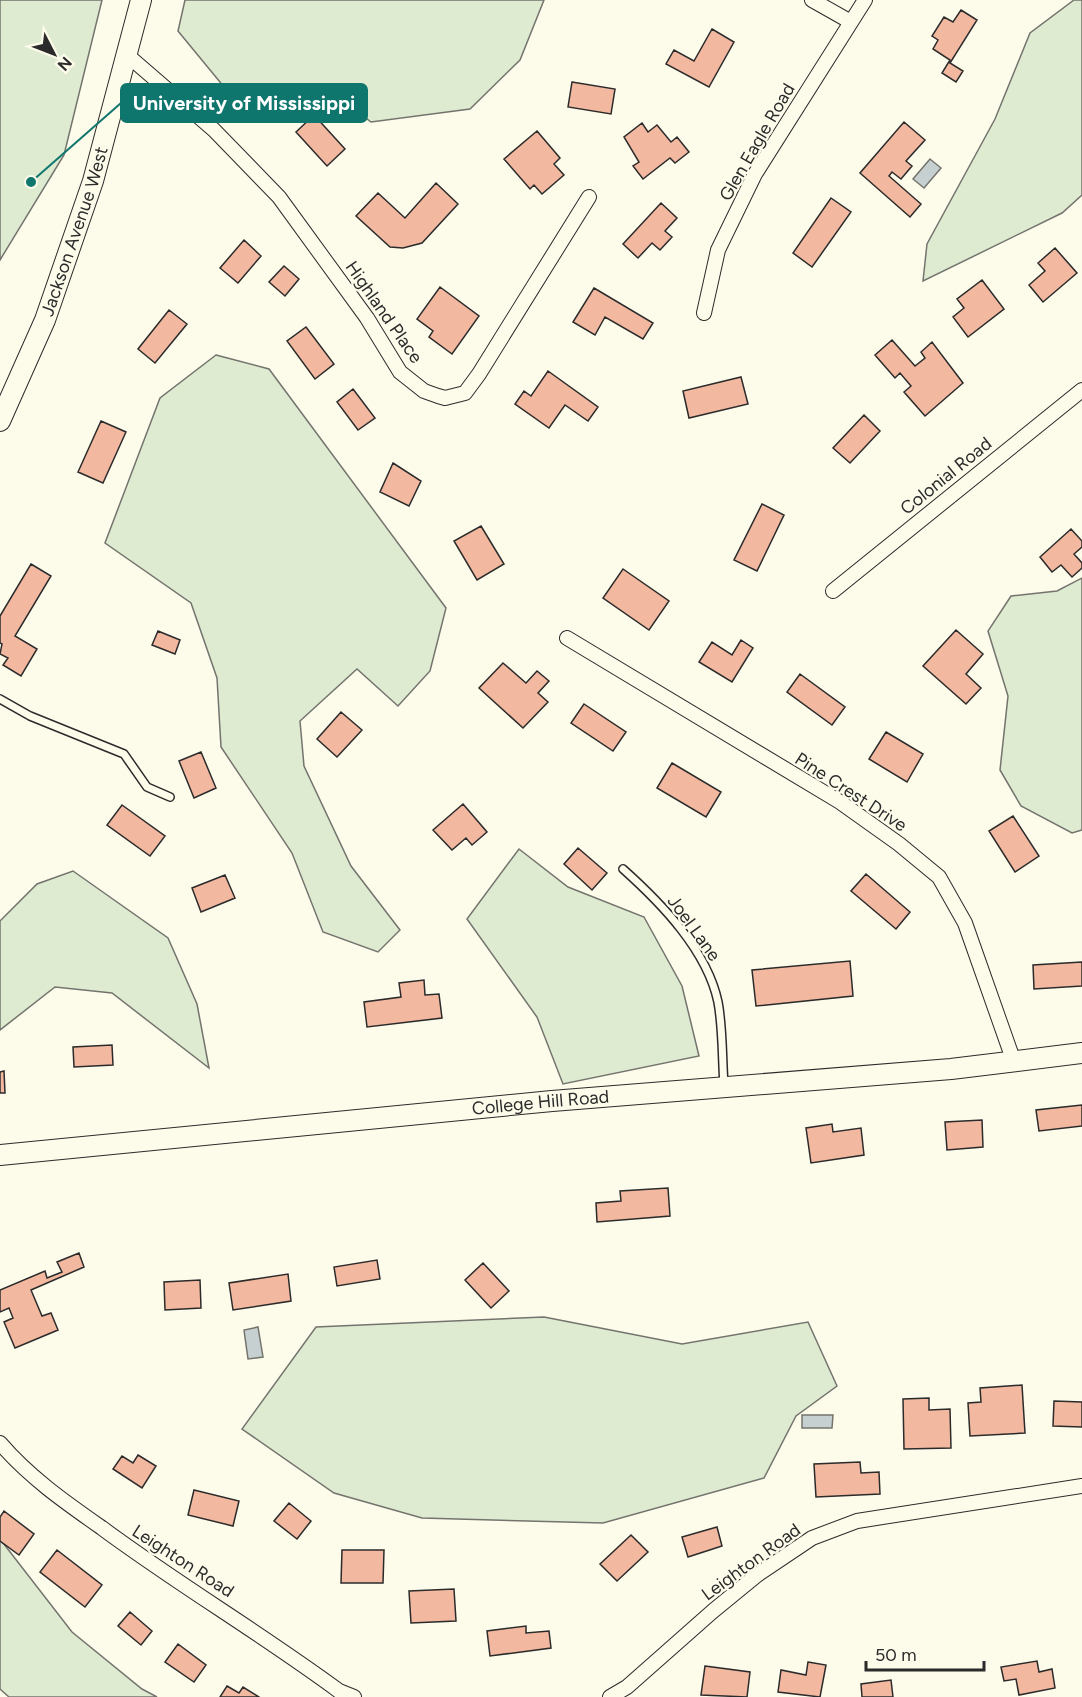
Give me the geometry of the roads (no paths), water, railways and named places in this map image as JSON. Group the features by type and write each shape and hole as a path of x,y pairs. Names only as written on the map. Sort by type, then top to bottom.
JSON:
{"street":[{"name":"Jackson Avenue West","path":"0,421 52,299 93,180 141,0"},
{"path":"812,0 851,22"},
{"name":"Glen Eagle Road","path":"704,313 718,250 751,183 865,0"},
{"name":"Highland Place","path":"126,54 214,130 279,197 367,318 400,372 424,391 445,398 465,393 479,374 589,196"},
{"name":"Colonial Road","path":"833,591 1082,390"},
{"name":"Pine Crest Drive","path":"567,638 840,802 899,844 939,877 965,923 1014,1062"},
{"name":"College Hill Road","path":"0,1155 552,1101 1014,1062 1082,1053"},
{"name":"Leighton Road","path":"0,1443 24,1469 134,1551 248,1625 339,1691 354,1697"},
{"name":"Leighton Road","path":"610,1697 627,1687 757,1575 812,1538 857,1521 1082,1486"}],"lane":[{"path":"0,699 30,716 124,754 147,787 170,797"},
{"name":"Joel Lane","path":"623,869 649,892 670,917 708,971 718,1003 724,1088"}],"place":[{"name":"University of Mississippi","path":"31,182"}]}
